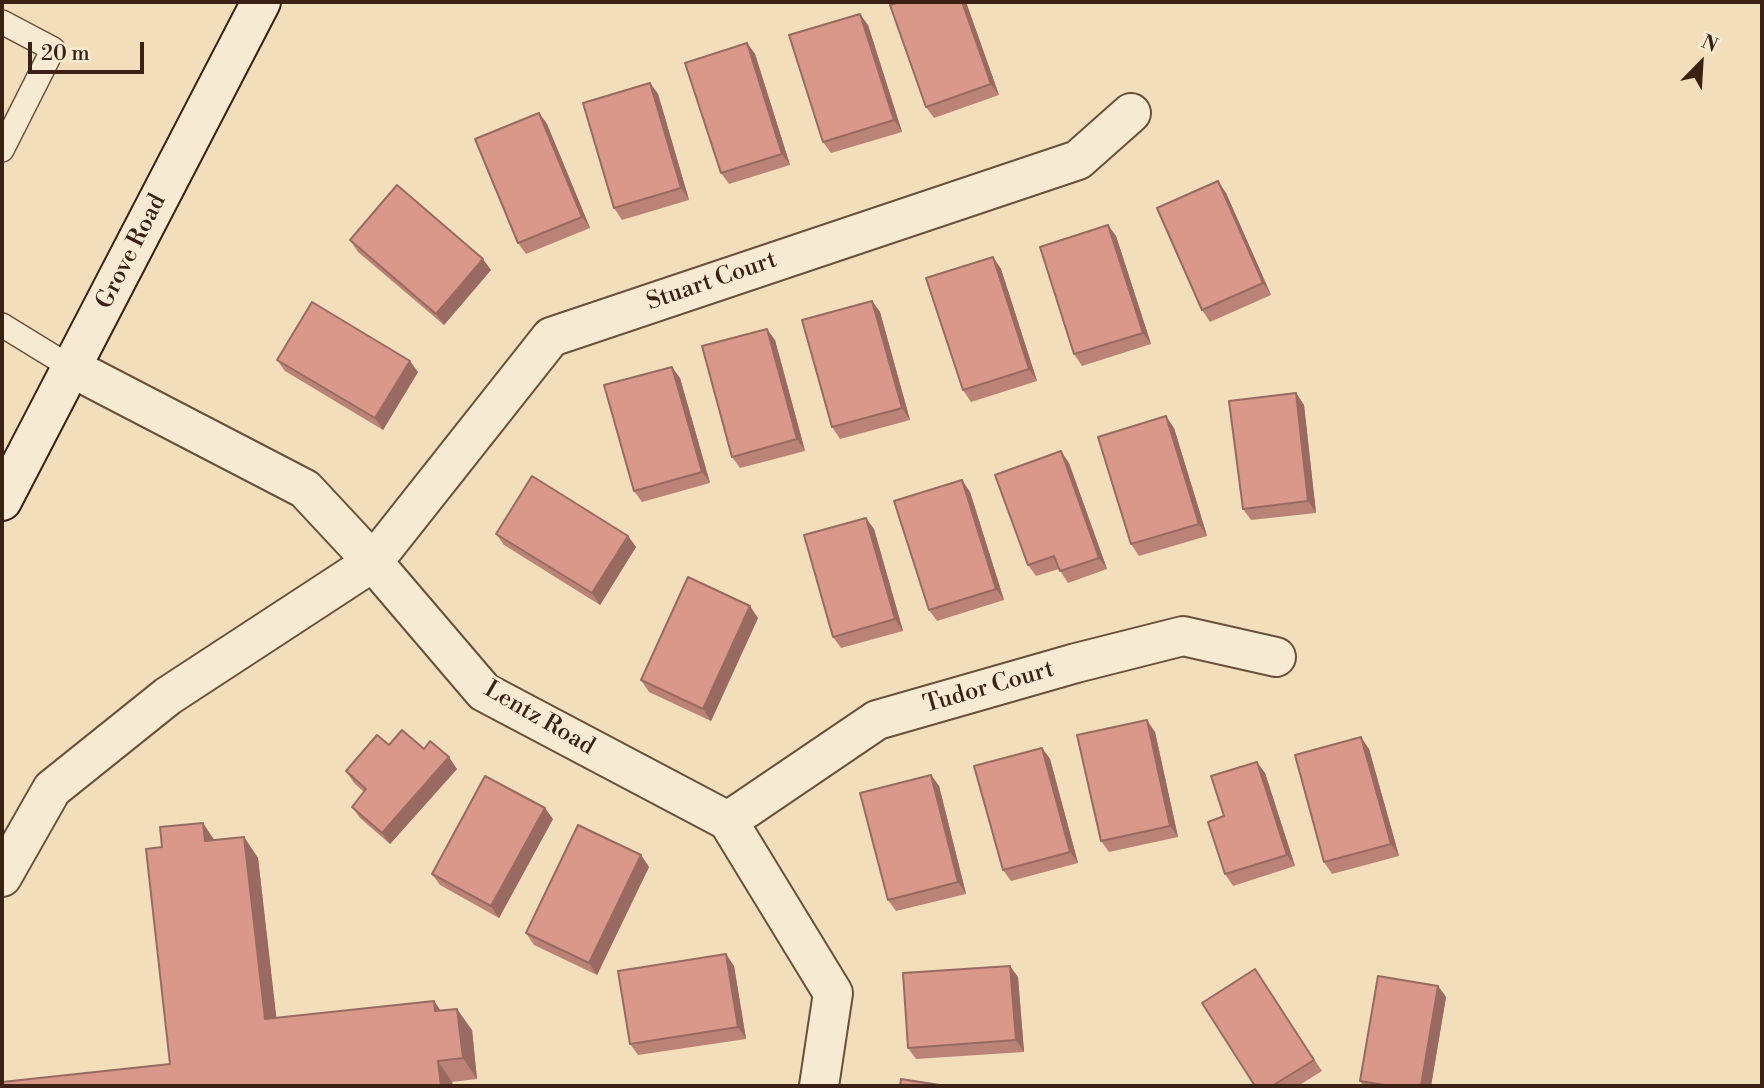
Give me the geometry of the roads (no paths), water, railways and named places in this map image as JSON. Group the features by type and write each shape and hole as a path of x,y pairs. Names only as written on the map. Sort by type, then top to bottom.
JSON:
{"street":[{"name":"Grove Road","path":"2,502 261,2"},
{"name":"Stuart Court","path":"2,877 52,789 169,696 373,562 551,337 1078,160 1131,113"},
{"name":"Lentz Road","path":"72,368 305,489 373,562 484,692 728,821"},
{"name":"Tudor Court","path":"728,821 877,720 1076,663 1183,636 1276,657"},
{"path":"728,821 832,993 819,1086"}],"lane":[{"path":"2,22 53,49 2,150"},
{"path":"2,324 72,368"}]}
